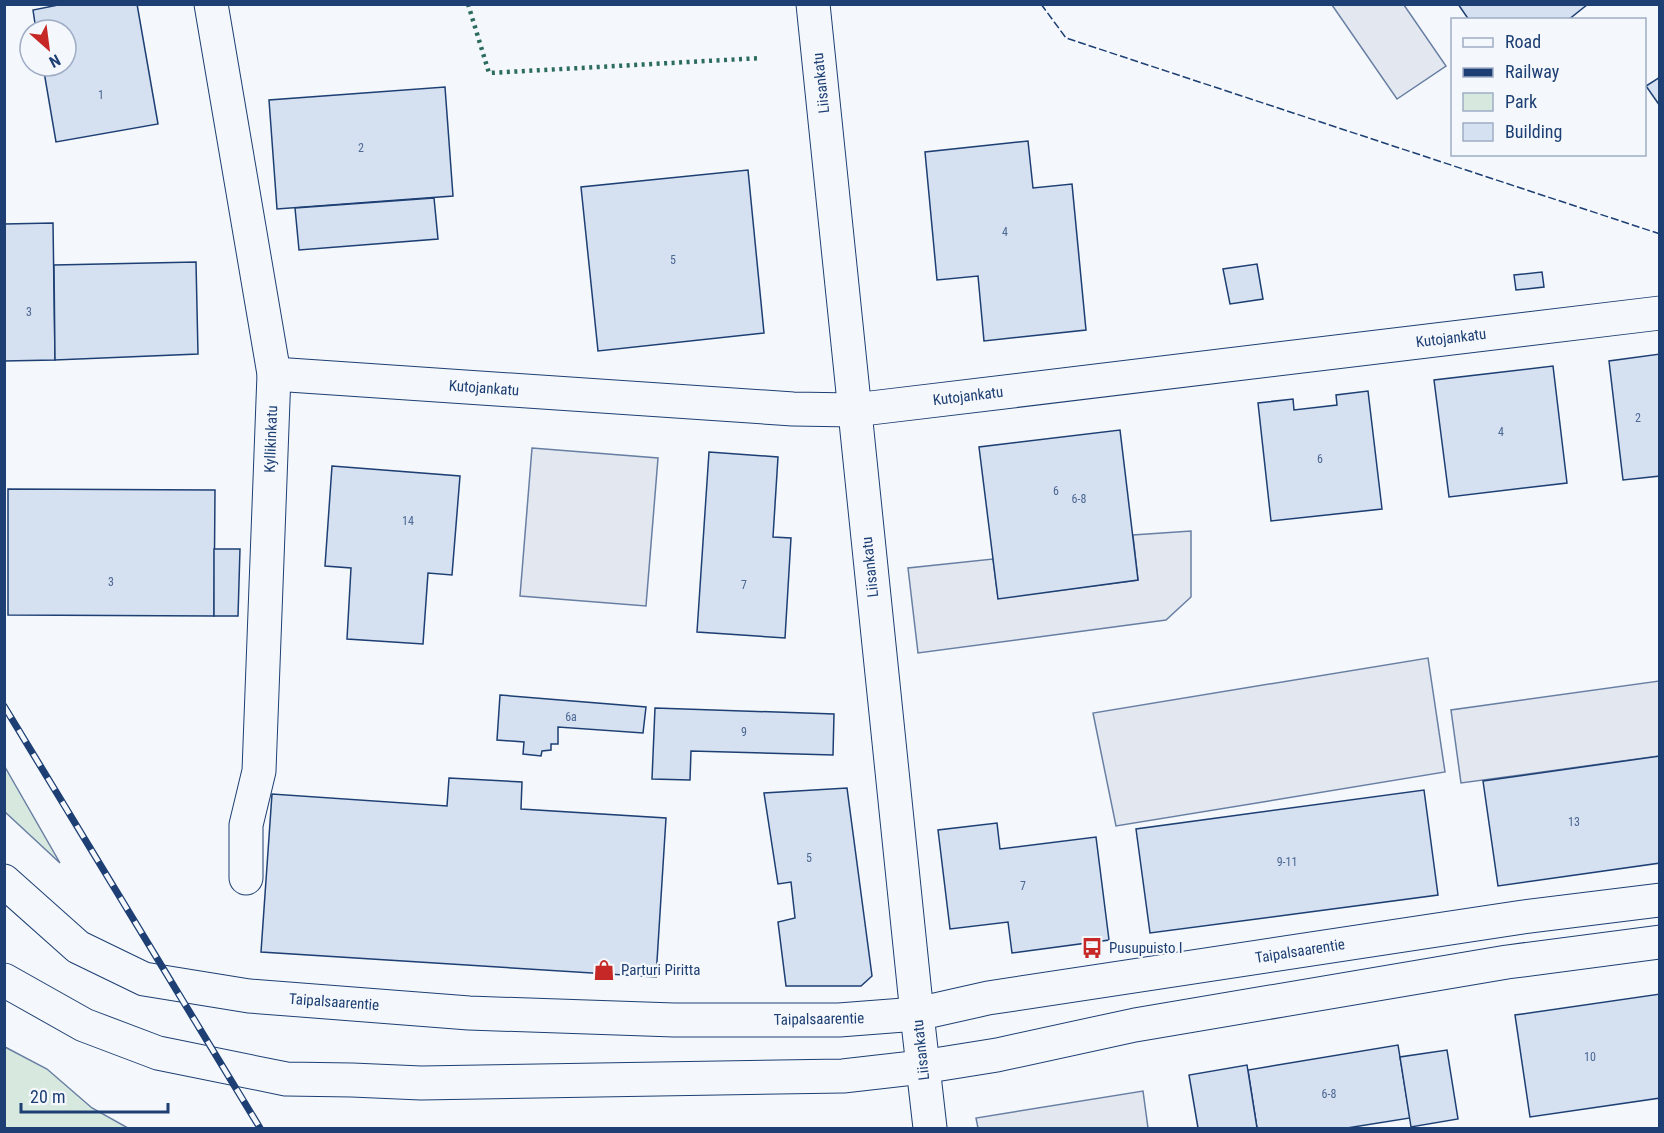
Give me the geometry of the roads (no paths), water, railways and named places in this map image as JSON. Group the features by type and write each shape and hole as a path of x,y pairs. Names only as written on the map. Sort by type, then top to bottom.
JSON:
{"street":[{"name":"Kyllikinkatu","path":"211,4 274,374 259,771 246,825 246,878"},
{"name":"Liisankatu","path":"813,4 916,1014 930,1128"},
{"name":"Kutojankatu","path":"274,374 793,409 855,410 1659,314"},
{"name":"Taipalsaarentie","path":"4,881 78,947 144,979 249,996 469,1013 662,1020 838,1020 916,1014 1000,996 1523,917 1659,900"},
{"path":"4,980 84,1025 158,1053 286,1079 500,1083 843,1076 997,1055 1135,1025 1507,962 1659,942"}],"railway":[{"path":"4,706 260,1128"}],"place":[{"name":"Pusupuisto I","path":"1092,948"},
{"name":"Parturi Piritta","path":"604,970"}]}
